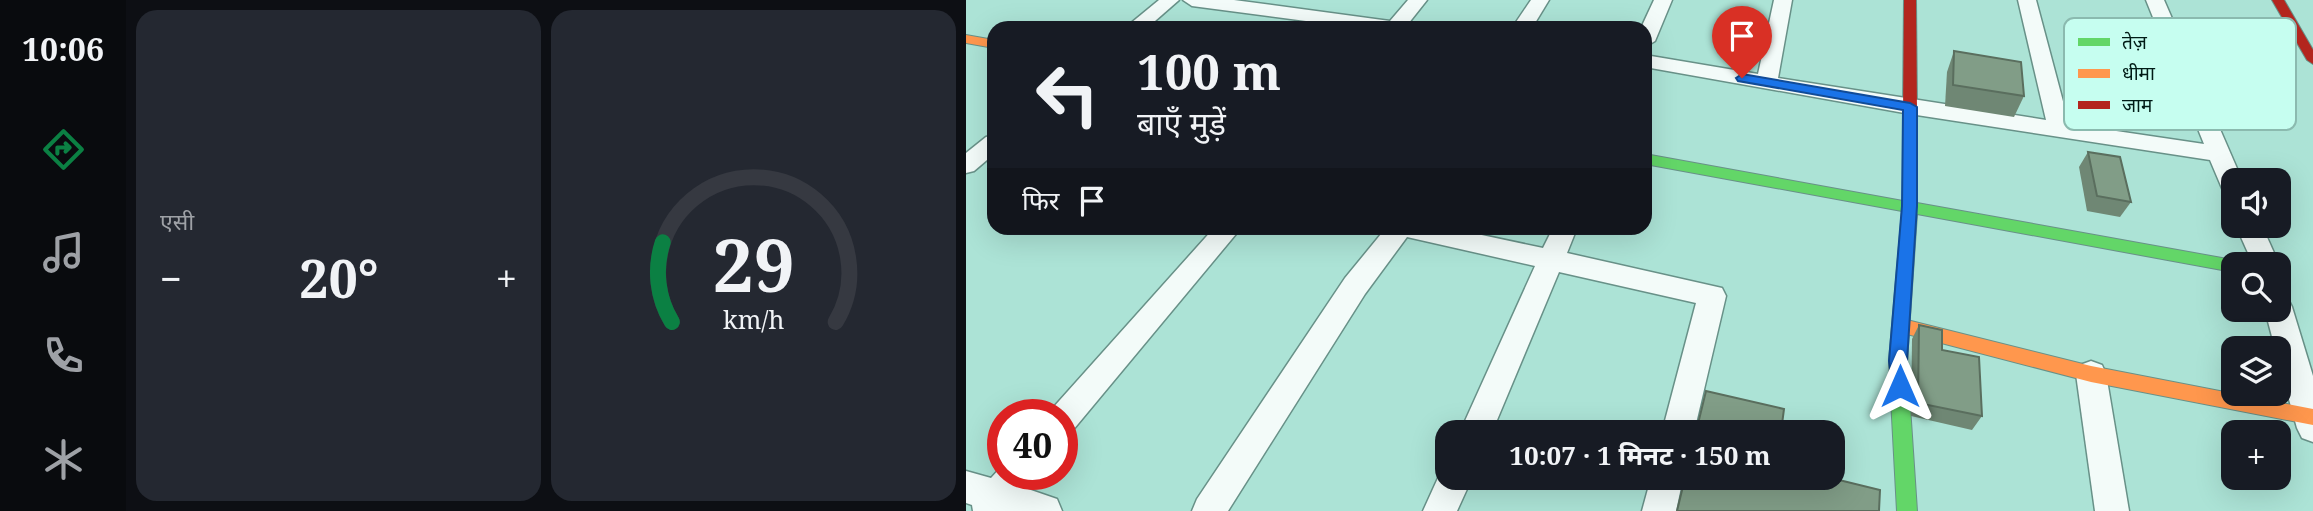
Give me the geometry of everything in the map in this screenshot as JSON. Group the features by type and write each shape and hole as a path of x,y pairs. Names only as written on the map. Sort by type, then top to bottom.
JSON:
{"street":[{"path":"1144,21 1170,0"},
{"path":"1192,0 1285,6 1359,21"},
{"path":"1400,21 1418,0"},
{"path":"1526,21 1540,0"},
{"path":"1652,25 1663,0"},
{"path":"1767,82 1783,0"},
{"path":"1907,511 1898,361 1903,326 1910,206 1910,0"},
{"path":"2027,0 2059,130"},
{"path":"2155,0 2162,18"},
{"path":"2278,0 2288,18"},
{"path":"2296,31 2313,60"},
{"path":"966,39 987,43"},
{"path":"1652,62 1910,107 2219,154"},
{"path":"2209,130 2225,168"},
{"path":"966,136 987,140"},
{"path":"966,164 987,148"},
{"path":"1652,160 2221,264"},
{"path":"1078,401 1222,235"},
{"path":"1209,511 1355,286 1394,235"},
{"path":"1441,235 1712,296 1681,420"},
{"path":"1481,420 1562,235"},
{"path":"1903,326 2091,374 2311,420 2282,322"},
{"path":"2091,374 2112,511"},
{"path":"1440,511 1450,490"},
{"path":"1659,511 1664,490"},
{"path":"991,492 1045,511"}],"building":[{"path":"1954,51 2021,62 2024,96 1953,85"},
{"path":"2088,152 2120,157 2131,202 2097,196"},
{"path":"1919,325 1942,330 1942,350 1979,357 1982,416 1918,403"},
{"path":"1706,391 1784,409 1783,420 1699,420"},
{"path":"1845,481 1880,490 1879,511 1677,511 1682,490 1845,490"}],"traffic: fast":[{"path":"1907,511 1898,361 1910,206 1910,113"},
{"path":"1652,160 2221,264"}],"traffic: slow":[{"path":"966,39 987,43"},
{"path":"1903,326 2091,374 2313,417"}],"traffic: jam":[{"path":"1910,0 1910,113"},
{"path":"2278,0 2288,18"},
{"path":"2296,31 2313,60"}],"route":[{"path":"1742,78 1910,107 1910,206 1903,326 1898,361 1900,386"}]}
